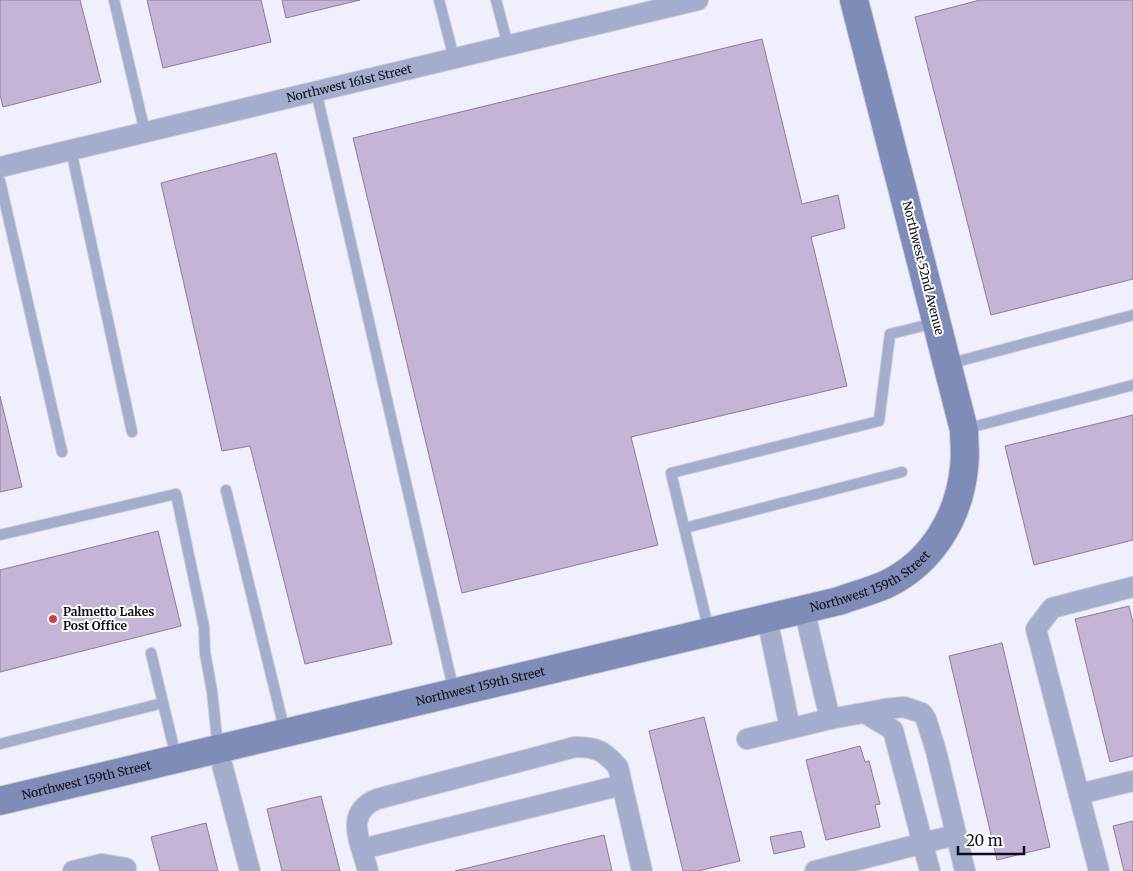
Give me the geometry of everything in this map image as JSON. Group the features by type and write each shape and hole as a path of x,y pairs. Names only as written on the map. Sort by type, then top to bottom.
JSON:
{"street":[{"name":"Northwest 161st Street","path":"0,167 508,45 646,6 698,0"},
{"name":"Northwest 52nd Avenue","path":"857,2 964,430 964,467 957,506 942,536"},
{"name":"Northwest 159th Street","path":"0,801 840,601 887,584 920,562 942,536"},
{"path":"1099,871 1036,630 1052,608 1133,587"},
{"path":"804,609 830,719"},
{"path":"767,618 790,728"},
{"path":"747,739 830,719 904,707 922,713 926,719 936,751 965,871"},
{"path":"865,713 893,730 930,871"},
{"path":"368,871 356,827 358,811 365,804 377,798 575,747 593,747 608,756 618,767 642,871"},
{"path":"218,749 250,871"},
{"path":"1079,794 1133,781"},
{"path":"362,849 622,785"},
{"path":"815,871 955,835"},
{"path":"73,871 102,864 126,868 126,871"}],"lane":[{"path":"114,0 145,132"},
{"path":"440,0 454,58"},
{"path":"496,0 508,45"},
{"path":"316,91 454,692"},
{"path":"70,150 132,432"},
{"path":"0,181 62,452"},
{"path":"947,365 1133,316"},
{"path":"709,632 672,473 879,421 890,334 936,323"},
{"path":"964,430 1133,385"},
{"path":"685,528 902,472"},
{"path":"226,490 285,733"},
{"path":"0,535 176,494 204,627 205,653 212,691 218,749"},
{"path":"151,653 177,758"},
{"path":"0,744 163,703"}],"building":[{"path":"0,0 80,0 101,82 3,107 0,95"},
{"path":"147,0 261,0 271,42 163,68"},
{"path":"282,0 360,0 286,18"},
{"path":"980,0 1133,0 1133,279 991,315 915,17"},
{"path":"762,39 802,204 838,195 845,228 811,237 847,386 631,437 658,545 462,593 353,138"},
{"path":"276,153 392,644 305,664 250,446 222,451 161,183"},
{"path":"0,396 22,487 0,492"},
{"path":"1133,415 1133,540 1034,565 1005,446"},
{"path":"158,531 181,626 0,672 0,570"},
{"path":"1129,606 1133,623 1133,756 1110,762 1075,619"},
{"path":"1002,643 1050,847 997,860 949,656"},
{"path":"704,717 740,861 698,871 683,871 649,731"},
{"path":"860,746 865,762 869,761 880,804 875,805 880,827 826,840 806,760"},
{"path":"321,796 340,871 282,871 267,809"},
{"path":"1133,821 1133,871 1124,871 1113,826"},
{"path":"206,823 218,871 160,871 151,837"},
{"path":"801,831 805,847 774,854 770,837"},
{"path":"604,835 612,871 455,871"}],"place":[{"name":"Palmetto Lakes Post Office","path":"53,619"}]}
